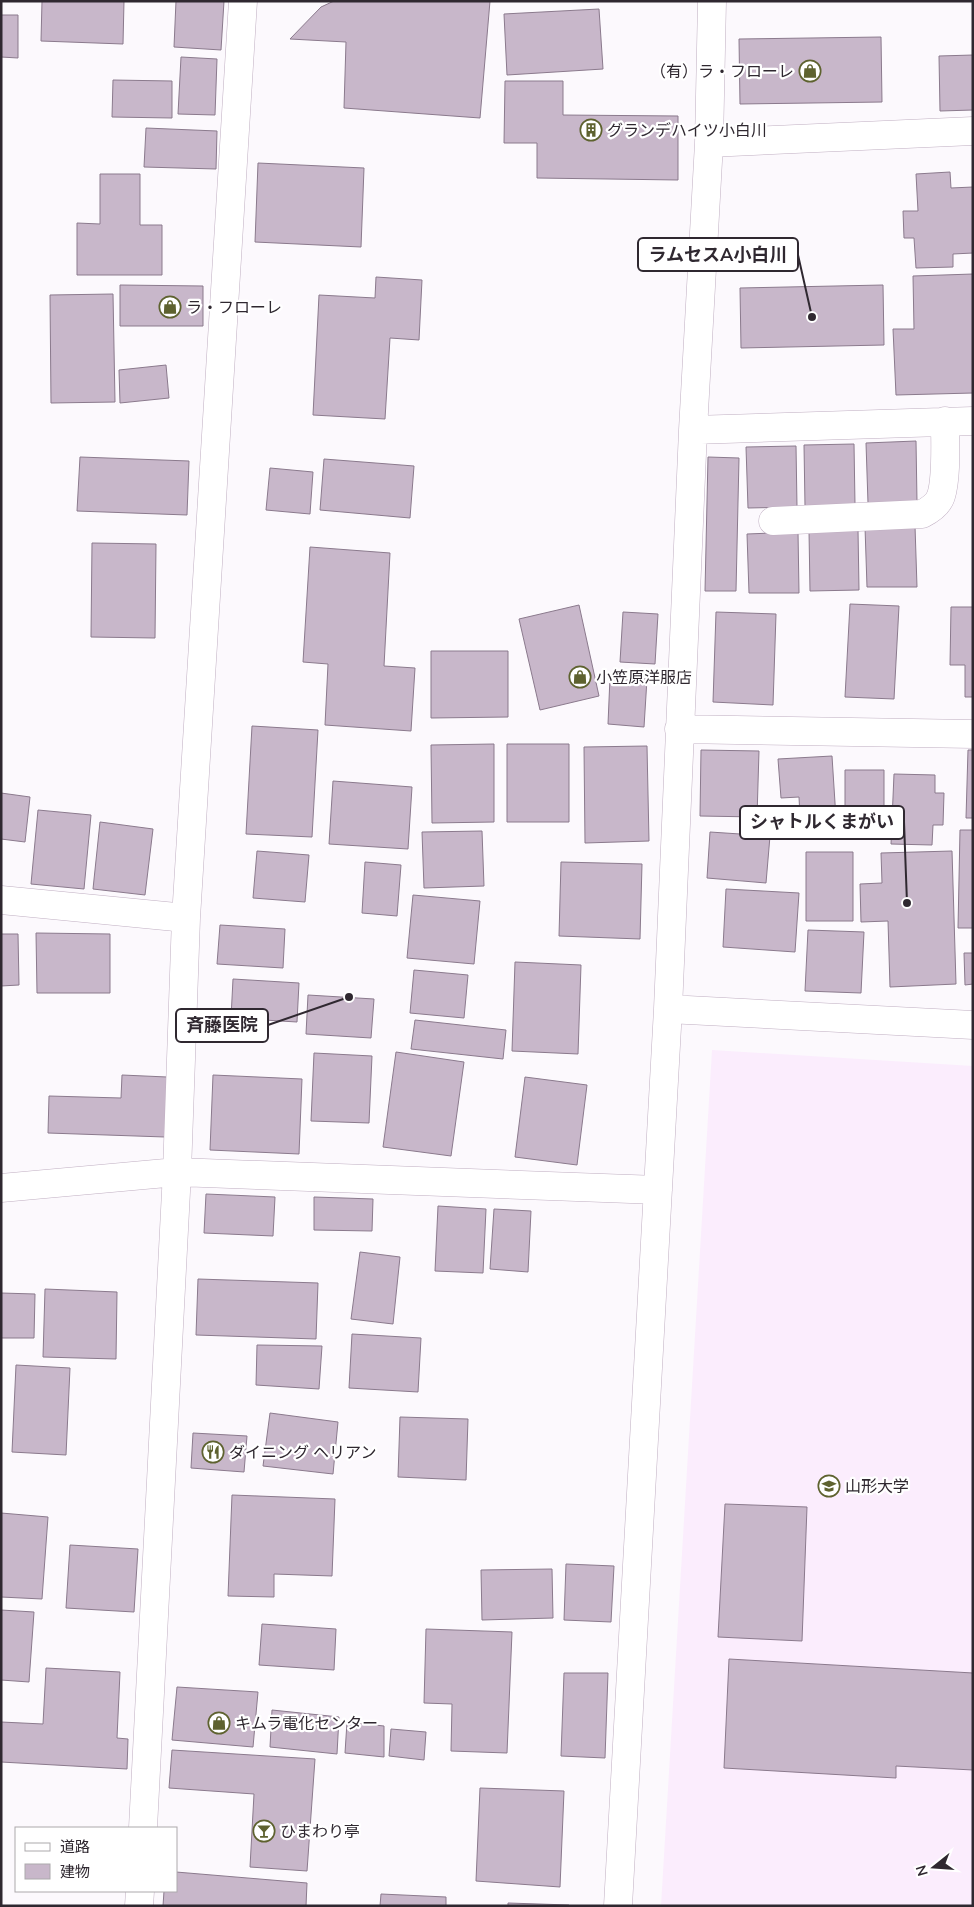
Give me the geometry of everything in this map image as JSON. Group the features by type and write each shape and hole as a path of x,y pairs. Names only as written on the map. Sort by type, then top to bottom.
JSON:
{"street":[{"path":"143,1827 177,1172 186,918 243,1"},
{"path":"618,1906 668,1009 693,430 709,143 712,1"},
{"path":"709,143 973,132"},
{"path":"693,430 973,420"},
{"path":"773,521 922,514 932,508 941,497 945,421"},
{"path":"679,729 973,734"},
{"path":"1,900 186,918"},
{"path":"668,1009 973,1025"},
{"path":"1,1188 177,1172 658,1190"},
{"path":"139,1906 140,1892"}],"shaded area":[{"name":"山形大学","path":"712,1050 973,1066 973,1906 661,1906"}],"building":[{"path":"42,1 124,1 123,44 41,41"},
{"path":"176,1 224,1 221,50 174,47"},
{"path":"334,1 490,1 480,118 344,108 346,42 290,39 321,7"},
{"path":"599,9 603,69 507,75 504,14"},
{"path":"1,15 18,15 18,58 1,57"},
{"name":"（有）ラ・フローレ","path":"881,37 882,102 740,104 739,39"},
{"path":"973,55 973,110 940,111 939,56"},
{"path":"181,57 217,59 215,115 178,114"},
{"path":"113,80 172,81 172,118 112,117"},
{"name":"グランデハイツ小白川","path":"505,81 563,81 563,115 678,116 678,180 537,178 537,143 504,143"},
{"path":"146,128 217,131 216,169 144,167"},
{"path":"258,163 364,168 361,247 255,242"},
{"path":"950,172 951,188 973,187 973,253 953,254 953,267 916,268 914,238 904,238 903,211 918,211 916,174"},
{"path":"100,174 140,174 140,225 162,225 162,275 77,275 77,223 100,224"},
{"path":"973,274 973,393 896,395 893,329 914,329 913,276"},
{"path":"376,277 422,280 419,340 390,338 385,419 313,415 319,295 375,298"},
{"path":"120,285 203,286 203,326 120,326"},
{"path":"883,285 884,345 741,348 740,288"},
{"path":"113,294 115,402 51,403 50,295"},
{"path":"166,365 169,398 120,403 119,370"},
{"path":"916,441 917,502 868,503 866,443"},
{"path":"854,444 855,505 805,506 804,445"},
{"path":"796,446 797,507 748,508 746,447"},
{"path":"80,457 189,461 187,515 77,511"},
{"path":"708,457 739,458 736,591 705,591"},
{"path":"324,459 414,466 410,518 320,510"},
{"path":"270,468 313,472 310,514 266,510"},
{"path":"915,526 917,587 867,587 865,527"},
{"path":"858,530 859,590 810,591 809,531"},
{"path":"798,532 799,593 749,593 747,534"},
{"path":"92,543 156,544 155,638 91,637"},
{"path":"310,547 390,553 384,666 415,668 411,731 325,725 328,664 303,662"},
{"path":"850,604 899,606 894,699 845,697"},
{"path":"579,605 599,696 540,710 519,619"},
{"path":"951,607 973,607 973,697 965,697 965,665 950,665"},
{"path":"623,612 658,614 655,664 620,662"},
{"path":"716,612 776,614 773,705 713,702"},
{"path":"431,651 508,651 508,717 431,718"},
{"path":"610,677 647,679 644,727 608,724"},
{"path":"252,726 318,730 312,837 246,834"},
{"path":"494,744 494,822 432,823 431,745"},
{"path":"507,744 569,744 569,822 507,822"},
{"path":"647,746 649,841 585,843 584,747"},
{"path":"701,750 759,751 757,817 700,816"},
{"path":"968,750 973,750 973,818 966,818"},
{"path":"832,756 837,834 801,837 799,797 781,798 778,759"},
{"path":"845,770 884,770 884,824 845,824"},
{"path":"894,774 935,775 935,793 944,793 943,825 933,825 932,845 891,844"},
{"path":"333,781 412,787 408,849 329,844"},
{"path":"1,793 30,797 25,842 1,839"},
{"path":"38,810 91,815 84,889 31,884"},
{"path":"100,822 153,829 145,895 93,889"},
{"path":"960,830 973,830 973,928 958,928"},
{"path":"482,831 484,886 424,888 422,832"},
{"path":"710,832 770,836 766,883 707,878"},
{"path":"257,851 309,855 305,902 253,898"},
{"path":"952,851 956,984 890,987 888,921 861,922 860,884 882,883 881,853"},
{"path":"806,852 853,852 853,921 806,921"},
{"path":"365,862 401,865 397,916 362,913"},
{"path":"561,862 642,864 640,939 559,936"},
{"path":"726,889 799,893 795,952 723,947"},
{"path":"413,895 480,901 474,964 407,958"},
{"path":"220,925 285,929 283,968 217,964"},
{"path":"808,930 864,932 861,993 805,991"},
{"path":"36,933 110,934 110,993 37,993"},
{"path":"1,934 18,934 19,985 1,986"},
{"path":"964,953 973,953 973,984 965,985"},
{"path":"515,962 581,965 578,1054 512,1051"},
{"path":"414,970 468,975 464,1018 410,1013"},
{"path":"233,979 299,983 297,1022 231,1018"},
{"path":"308,995 374,999 371,1038 306,1034"},
{"path":"415,1020 506,1030 503,1059 411,1049"},
{"path":"396,1052 464,1062 451,1156 383,1147"},
{"path":"314,1053 372,1056 369,1123 311,1121"},
{"path":"122,1075 167,1077 165,1137 48,1133 49,1096 121,1098"},
{"path":"213,1075 302,1079 299,1154 210,1150"},
{"path":"525,1077 587,1085 577,1165 515,1157"},
{"path":"206,1194 275,1197 273,1236 204,1233"},
{"path":"314,1197 373,1199 372,1231 314,1230"},
{"path":"438,1206 486,1209 483,1273 435,1271"},
{"path":"494,1209 531,1211 528,1272 490,1269"},
{"path":"360,1252 400,1257 393,1324 351,1319"},
{"path":"198,1279 318,1283 316,1339 196,1335"},
{"path":"45,1289 117,1292 116,1359 43,1357"},
{"path":"1,1293 35,1294 34,1338 1,1338"},
{"path":"352,1334 421,1338 418,1392 349,1388"},
{"path":"257,1345 322,1346 319,1389 256,1385"},
{"path":"16,1365 70,1368 66,1455 12,1452"},
{"path":"270,1413 338,1422 333,1474 263,1466"},
{"path":"400,1417 468,1419 466,1480 398,1477"},
{"path":"193,1433 247,1436 244,1472 191,1468"},
{"path":"232,1495 335,1499 332,1576 274,1574 274,1597 228,1596"},
{"path":"725,1504 807,1507 802,1641 718,1637"},
{"path":"1,1513 48,1517 42,1599 1,1597"},
{"path":"70,1545 138,1549 134,1612 66,1608"},
{"path":"566,1564 614,1566 611,1622 564,1620"},
{"path":"552,1569 553,1618 482,1620 481,1570"},
{"path":"1,1610 34,1612 29,1682 1,1680"},
{"path":"262,1624 336,1629 334,1670 259,1665"},
{"path":"426,1629 512,1632 507,1753 451,1751 452,1704 424,1703"},
{"path":"729,1659 973,1673 973,1770 896,1766 896,1778 724,1768"},
{"path":"46,1668 120,1672 117,1738 128,1739 127,1769 1,1762 1,1722 43,1724"},
{"path":"564,1673 608,1673 605,1758 561,1756"},
{"path":"177,1687 258,1692 253,1747 172,1740"},
{"path":"272,1710 339,1717 337,1754 270,1747"},
{"path":"347,1722 384,1726 384,1757 345,1753"},
{"path":"391,1729 426,1732 424,1760 389,1756"},
{"path":"172,1750 315,1759 307,1871 250,1867 254,1794 169,1788"},
{"path":"480,1788 564,1791 560,1887 476,1881"},
{"path":"178,1872 307,1883 306,1906 163,1906 164,1892 178,1892"},
{"path":"381,1894 446,1897 446,1906 380,1906"},
{"path":"508,1903 569,1905 569,1906 508,1906"}],"place":[{"name":"（有）ラ・フローレ","path":"810,71"},
{"name":"グランデハイツ小白川","path":"591,130"},
{"name":"ラ・フローレ","path":"170,307"},
{"name":"ラムセスA小白川","path":"812,317"},
{"name":"小笠原洋服店","path":"580,677"},
{"name":"シャトルくまがい","path":"907,903"},
{"name":"斉藤医院","path":"349,997"},
{"name":"ダイニング ヘリアン","path":"213,1452"},
{"name":"山形大学","path":"829,1486"},
{"name":"キムラ電化センター","path":"219,1723"},
{"name":"ひまわり亭","path":"264,1831"}]}
